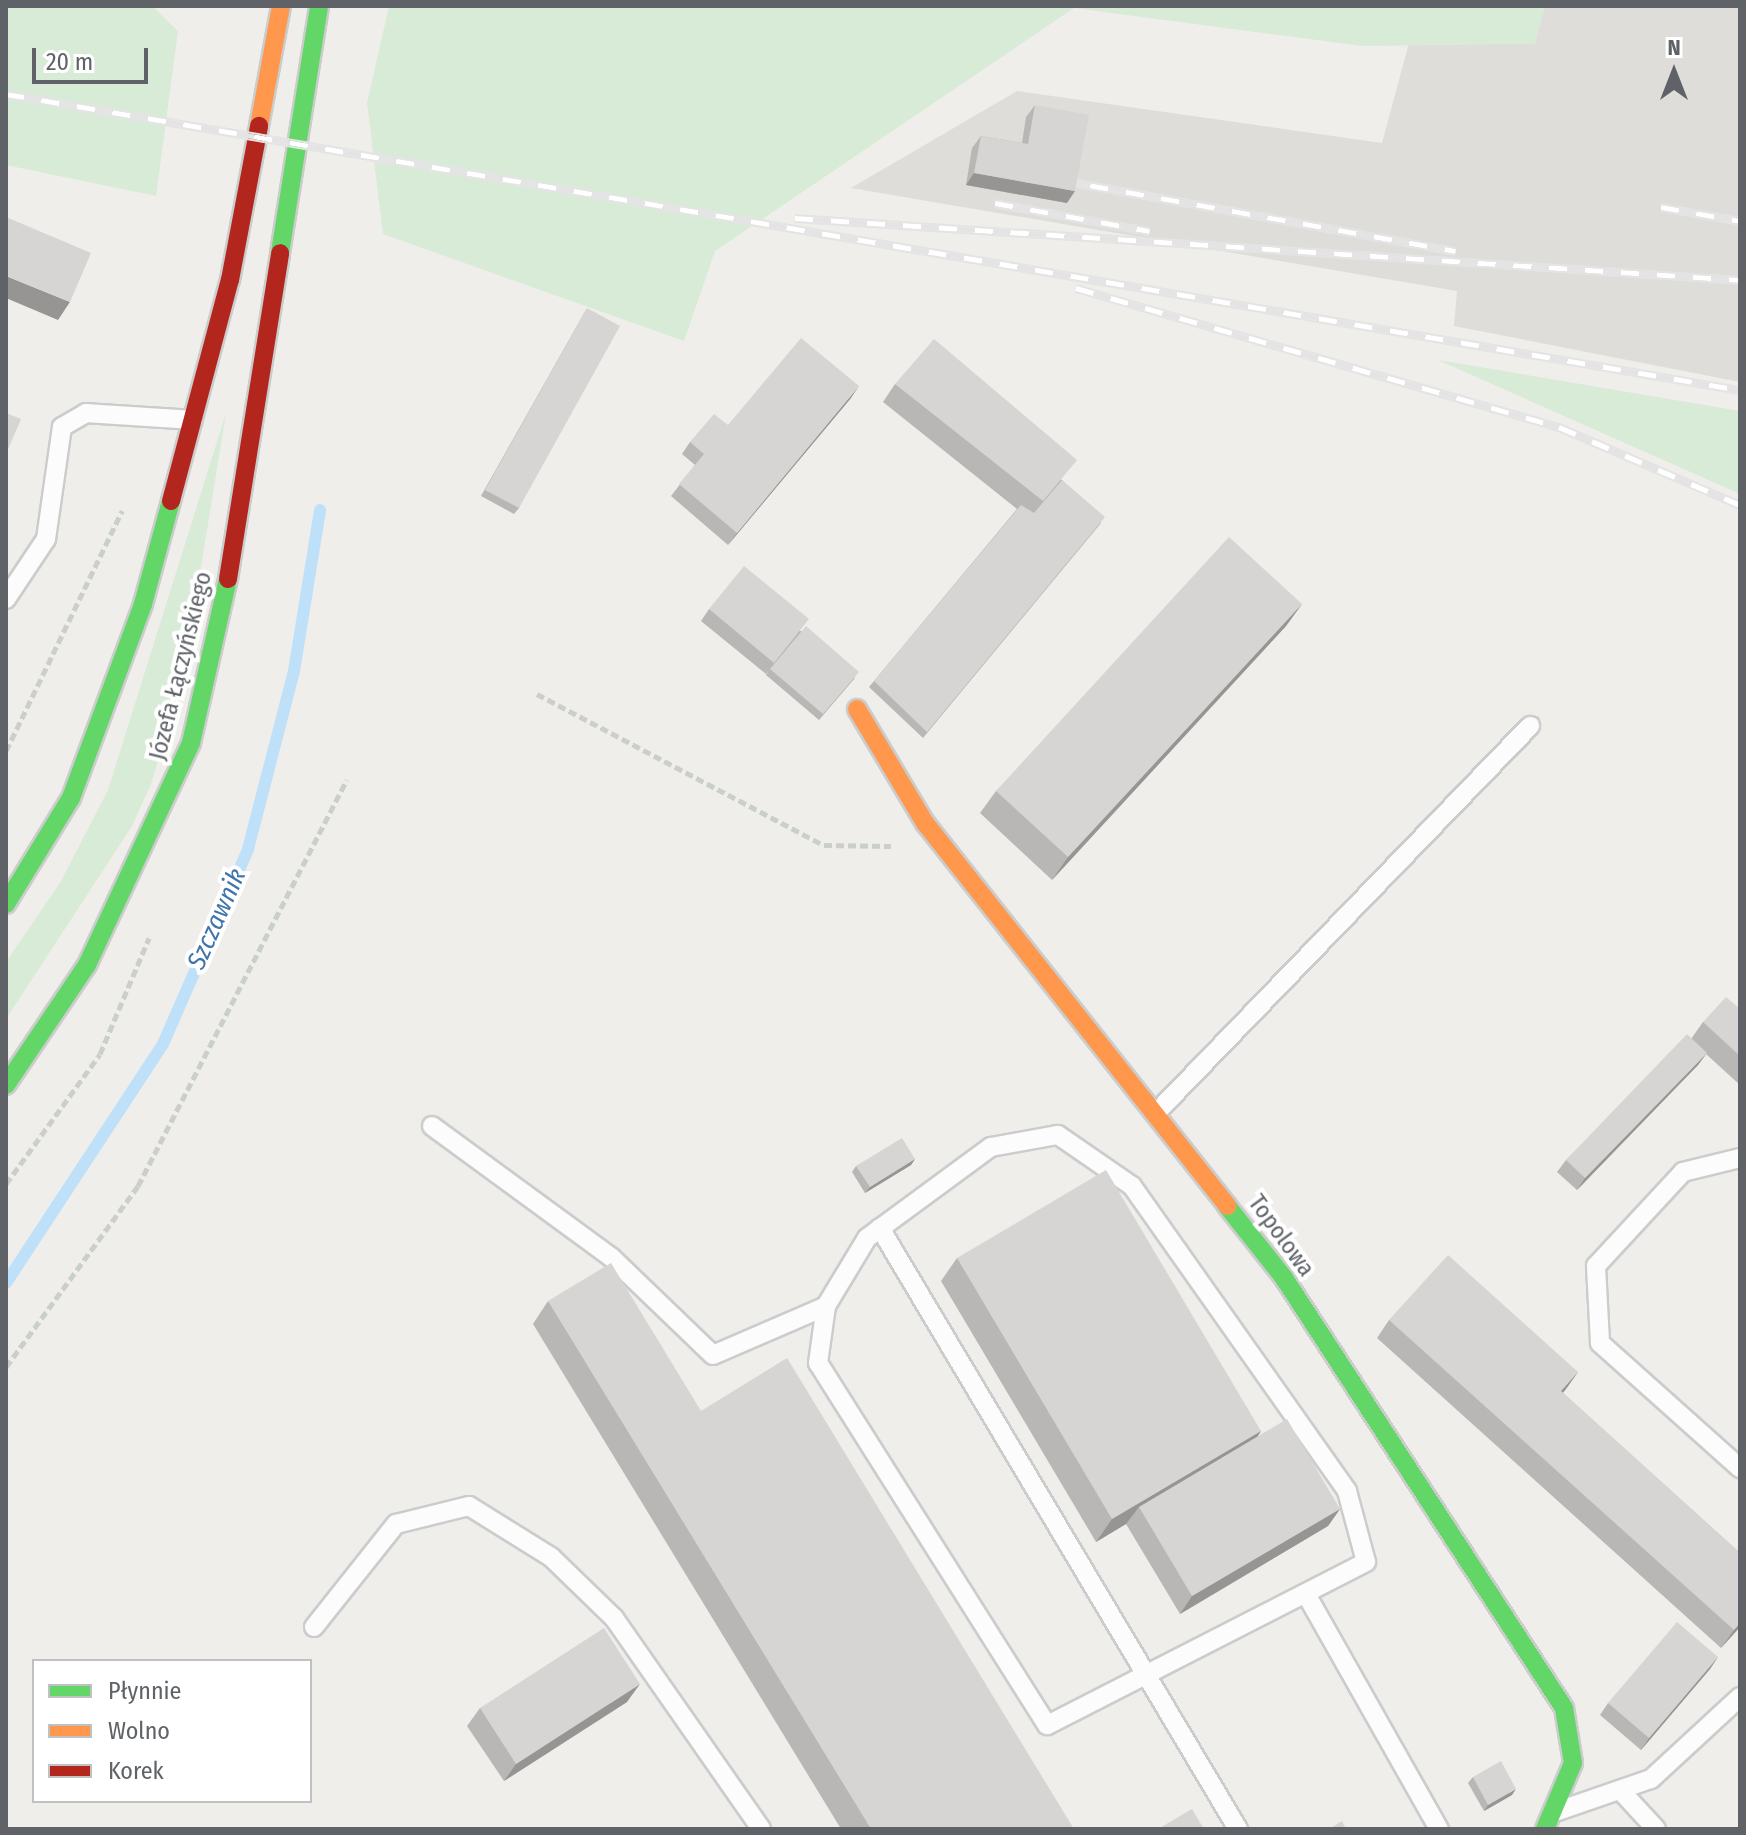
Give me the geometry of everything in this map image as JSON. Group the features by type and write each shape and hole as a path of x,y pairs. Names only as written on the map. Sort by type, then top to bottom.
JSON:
{"main road":[{"name":"Józefa Łączyńskiego","path":"6,904 71,798 99,736 196,420 230,280 281,6"},
{"name":"Józefa Łączyńskiego","path":"6,1085 87,965 191,743 226,594 319,6"},
{"name":"Topolowa","path":"857,709 925,823 1157,1112 1284,1278 1564,1708 1573,1763 1558,1811 1545,1829"}],"lane":[{"path":"6,599 46,539 62,427 86,413 196,420"},
{"path":"1157,1112 1530,726"},
{"path":"432,1126 611,1257 713,1355 826,1306"},
{"path":"1058,1135 1132,1186 1347,1491 1366,1562 1151,1677 1047,1725 818,1363 826,1306 880,1228 991,1147 1058,1135"},
{"path":"1740,1158 1683,1172 1596,1266 1600,1343 1740,1468"},
{"path":"880,1228 1151,1677 1238,1829"},
{"path":"314,1627 396,1524 469,1506 551,1557 614,1618 761,1829"},
{"path":"1306,1594 1439,1829"},
{"path":"1558,1811 1651,1779 1740,1697"},
{"path":"1620,1790 1656,1829"}],"path":[{"path":"537,694 824,845 909,846 925,823"},
{"path":"6,1367 138,1186 347,780"}],"shaded area":[{"path":"1419,6 1740,6 1740,382 1454,326 1457,291 851,188 1017,91 1382,143"}],"green space":[{"path":"6,6 152,6 178,31 156,196 6,165"},
{"path":"389,6 1545,6 1535,44 1362,46 1074,8 715,251 684,341 383,234 367,103"},
{"path":"1438,360 1740,411 1740,494"},
{"path":"226,413 184,672 151,784 132,826 6,1019 6,962 60,883 108,790"}],"building":[{"path":"1035,105 1089,115 1075,191 974,173 981,136 1028,144"},
{"path":"6,217 91,253 70,302 6,276"},
{"path":"587,308 620,326 519,508 485,490"},
{"path":"801,338 859,386 737,533 679,484 704,454 690,442 714,414 728,425"},
{"path":"934,339 1077,460 1043,501 895,384"},
{"path":"6,413 21,419 6,454"},
{"path":"1062,480 1105,517 927,732 874,681 1021,505 1034,513"},
{"path":"1229,537 1302,604 1068,857 996,791"},
{"path":"744,566 809,619 774,663 709,609"},
{"path":"806,626 859,672 823,714 770,669"},
{"path":"1726,997 1740,1009 1740,1056 1703,1022"},
{"path":"1687,1034 1707,1053 1585,1178 1566,1160"},
{"path":"902,1138 915,1159 870,1187 856,1166"},
{"path":"1106,1170 1261,1431 1112,1519 957,1258"},
{"path":"1448,1255 1578,1372 1561,1391 1740,1553 1740,1623 1734,1630 1389,1320"},
{"path":"611,1263 701,1411 787,1358 1074,1829 871,1829 548,1301"},
{"path":"1287,1419 1340,1509 1192,1596 1139,1507"},
{"path":"1677,1622 1718,1657 1649,1738 1608,1703"},
{"path":"604,1628 640,1684 516,1764 480,1708"},
{"path":"1501,1761 1516,1789 1488,1805 1473,1777"},
{"path":"1192,1809 1204,1829 1158,1829"},
{"path":"1342,1821 1346,1829 1329,1829"}],"waterway":[{"name":"Szczawnik","path":"6,1283 163,1044 248,849 294,671 320,510"}],"railway":[{"path":"6,94 1740,390"},
{"path":"1055,179 1456,251"},
{"path":"995,203 1149,231"},
{"path":"1661,207 1740,221"},
{"path":"795,218 1740,280"},
{"path":"1076,288 1559,427 1740,505"}],"traffic: fast":[{"path":"280,253 319,6"},
{"path":"6,904 71,798 143,604 171,501"},
{"path":"6,1085 87,965 191,743 228,579"},
{"path":"1227,1206 1284,1278 1564,1708 1573,1763 1545,1829"}],"traffic: slow":[{"path":"259,126 281,6"},
{"path":"857,709 925,823 1227,1206"}],"traffic: jam":[{"path":"171,501 230,280 259,126"},
{"path":"228,579 280,253"}]}
